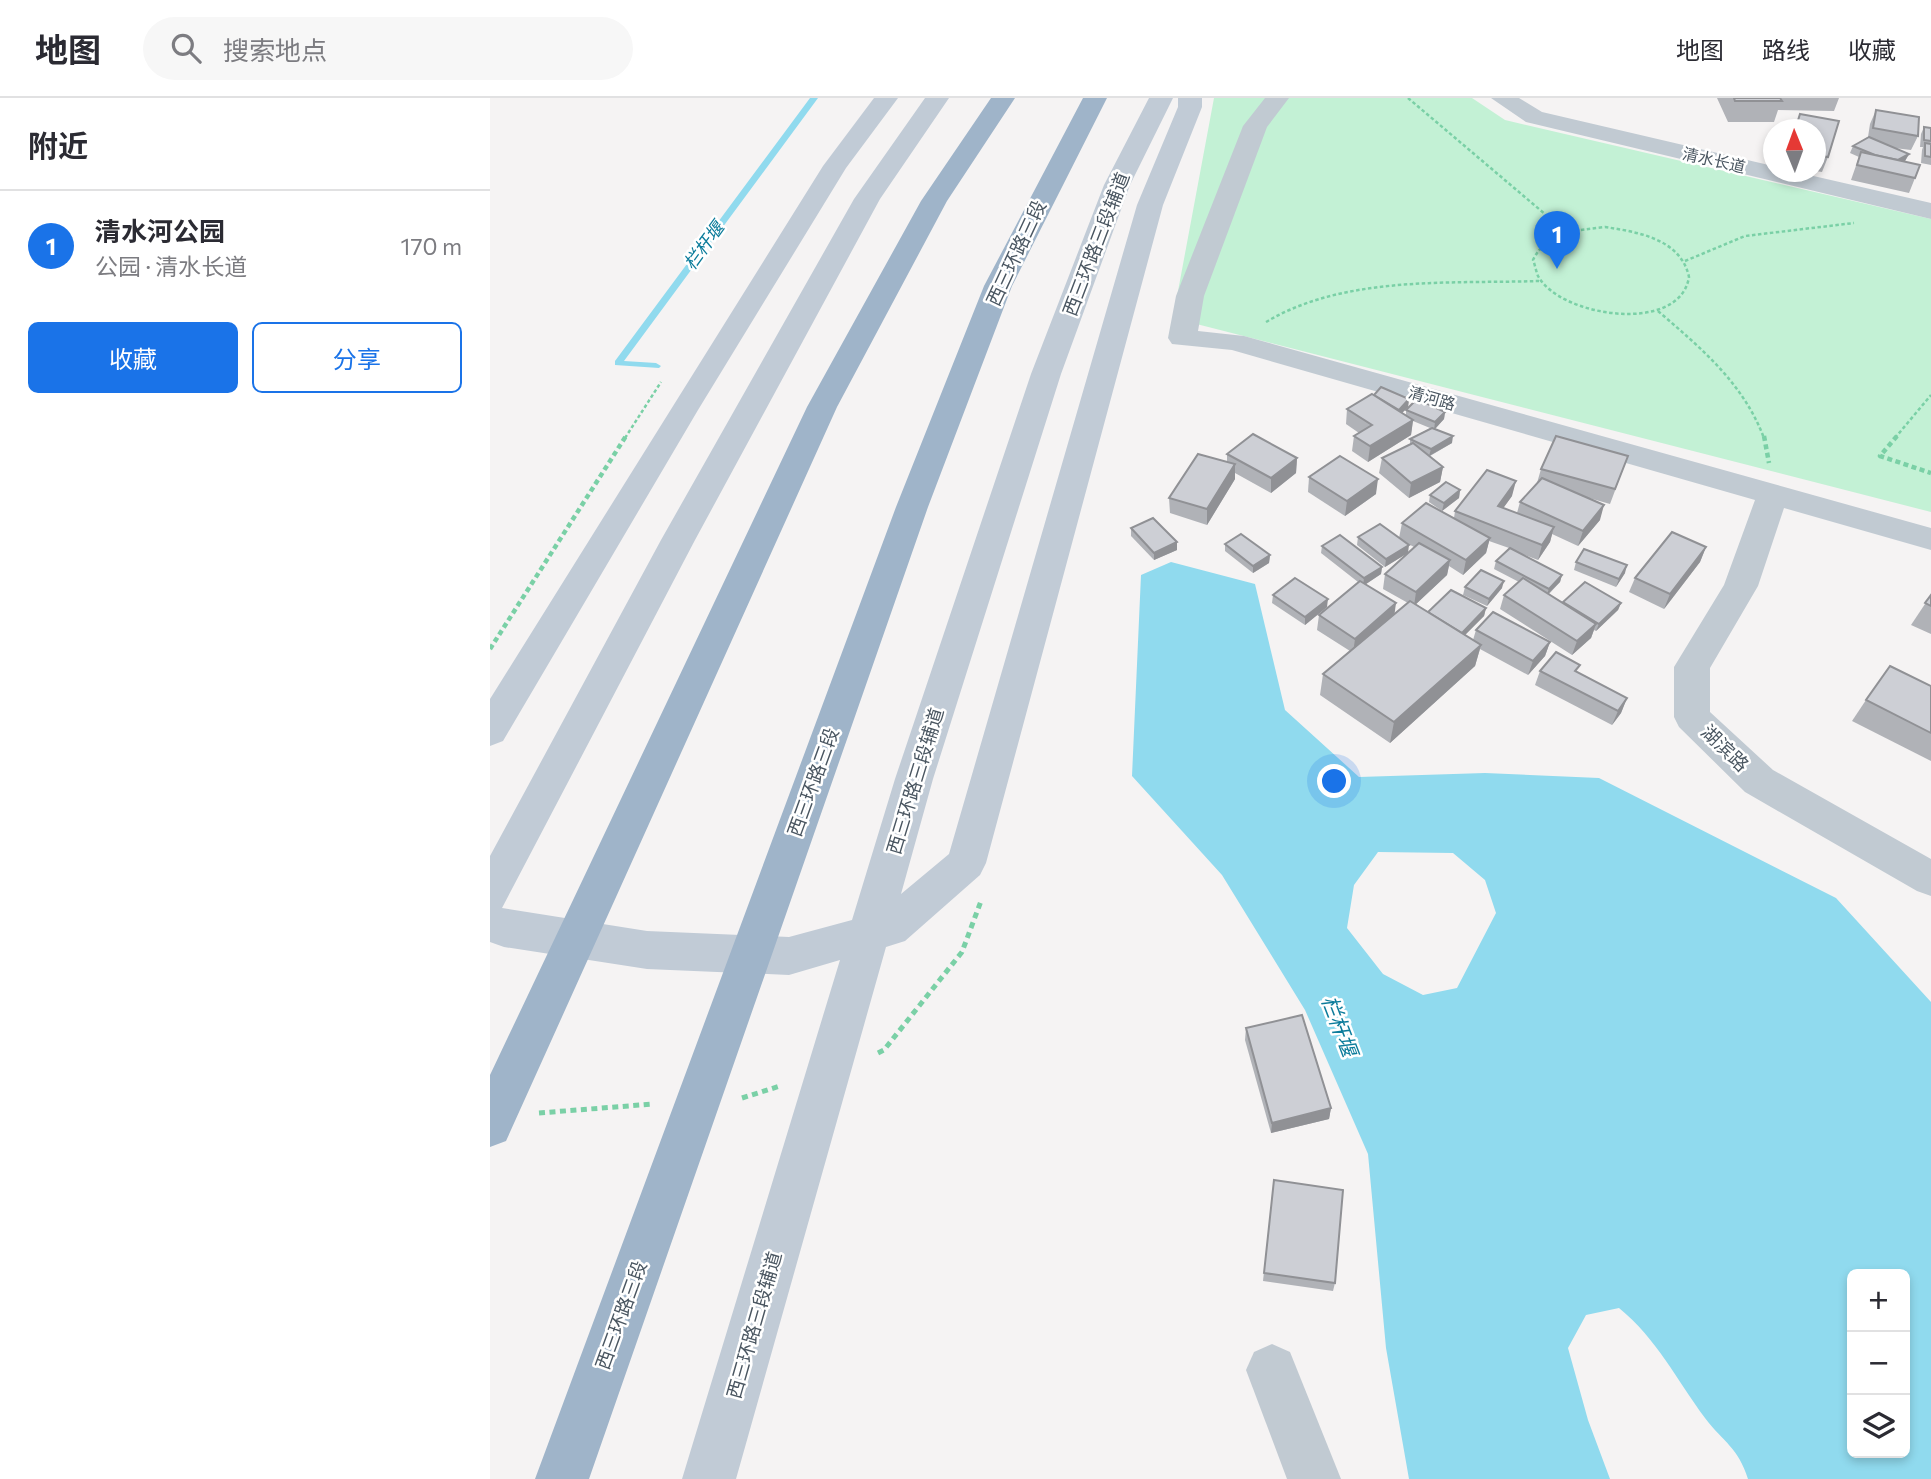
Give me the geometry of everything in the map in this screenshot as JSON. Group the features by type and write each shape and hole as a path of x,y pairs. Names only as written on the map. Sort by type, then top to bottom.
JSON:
{"highway":[{"path":"490,1125 822,407 927,213 1003,98"},
{"name":"西三环路三段","path":"562,1479 912,507 998,286 1094,98"}],"main road":[{"path":"490,732 682,410 835,166 886,98"},
{"path":"490,895 678,540 867,199 937,98"},
{"name":"西三环路三段辅道","path":"709,1479 914,779 1046,374 1117,185 1161,98"},
{"path":"490,922 503,929 647,950 789,956 890,928 966,863 1150,205 1190,107 1190,98"}],"street":[{"name":"清河路","path":"1277,98 1255,126 1190,296 1182,338 1234,342 1931,539"},
{"name":"清水长道","path":"1503,98 1534,117 1931,211"},
{"name":"湖滨路","path":"1773,494 1741,586 1692,667 1692,717 1759,782 1931,879"},
{"path":"1272,1370 1314,1479"}],"path":[{"path":"1408,98 1566,231"},
{"path":"1685,261 1745,236 1864,222"},
{"path":"1605,227 1629,230 1672,248 1685,261 1691,275 1689,290 1678,303 1658,311 1632,315 1590,310 1554,295 1539,281 1533,267 1535,253 1544,242 1566,231 1605,227"},
{"path":"1252,347 1268,320 1310,301 1389,289 1539,281"},
{"path":"1658,311 1723,368 1754,407 1767,442 1773,494"},
{"path":"1931,395 1880,456 1931,472"}],"green space":[{"path":"1214,98 1472,98 1505,120 1931,219 1931,512 1173,318"}],"water":[{"path":"1171,562 1255,584 1285,710 1359,777 1485,773 1599,778 1836,898 1931,1002 1931,1479 1748,1479 1735,1452 1705,1418 1655,1346 1619,1308 1586,1315 1568,1348 1588,1420 1610,1479 1409,1479 1386,1348 1368,1154 1305,1010 1222,875 1132,776 1141,575","holes":["1378,852 1453,853 1485,880 1496,913 1457,988 1423,995 1383,974 1347,928 1354,885"]}],"building":[{"path":"1734,98 1780,98 1782,101 1735,101"},
{"path":"1876,110 1919,117 1918,136 1873,128"},
{"path":"1800,114 1839,121 1828,157 1826,119 1798,119"},
{"path":"1924,127 1931,128 1931,141 1924,140"},
{"path":"1869,137 1909,154 1898,160 1853,146"},
{"path":"1925,143 1931,144 1931,157 1925,156"},
{"path":"1861,152 1920,165 1915,178 1857,165"},
{"path":"1381,387 1409,399 1399,410 1374,395"},
{"path":"1372,394 1413,420 1370,446 1354,436 1372,425 1347,409"},
{"path":"1417,399 1445,412 1435,422 1406,410"},
{"path":"1432,428 1453,436 1431,449 1410,439"},
{"path":"1253,434 1297,458 1271,478 1227,454"},
{"path":"1556,436 1628,456 1615,489 1541,469"},
{"path":"1413,443 1443,467 1411,483 1382,458"},
{"path":"1198,454 1235,464 1207,509 1169,498"},
{"path":"1340,456 1378,479 1347,501 1309,477"},
{"path":"1487,470 1516,481 1498,506 1554,527 1542,545 1455,511"},
{"path":"1542,478 1604,505 1583,531 1520,502"},
{"path":"1446,482 1460,490 1444,503 1430,495"},
{"path":"1426,503 1490,538 1466,560 1402,523"},
{"path":"1153,518 1177,542 1154,553 1131,528"},
{"path":"1380,524 1409,545 1386,559 1358,537"},
{"path":"1672,532 1706,547 1670,594 1635,578"},
{"path":"1241,534 1270,555 1253,566 1225,544"},
{"path":"1340,535 1382,567 1364,578 1322,546"},
{"path":"1419,543 1450,560 1416,592 1385,574"},
{"path":"1510,548 1562,575 1549,589 1496,561"},
{"path":"1584,549 1627,565 1619,579 1576,562"},
{"path":"1481,570 1504,581 1489,599 1465,587"},
{"path":"1295,578 1328,599 1305,617 1273,595"},
{"path":"1523,578 1596,624 1577,641 1504,595"},
{"path":"1360,581 1396,603 1355,639 1319,615"},
{"path":"1585,582 1621,603 1599,624 1563,602"},
{"path":"1451,590 1486,608 1462,633 1428,612"},
{"path":"1931,595 1931,606 1925,603"},
{"path":"1410,601 1481,645 1394,722 1323,674"},
{"path":"1493,612 1550,642 1533,661 1476,630"},
{"path":"1556,652 1580,665 1575,671 1627,698 1618,711 1540,671"},
{"path":"1890,666 1931,686 1931,733 1866,700"},
{"path":"1302,1015 1331,1108 1272,1123 1246,1028"},
{"path":"1274,1180 1343,1190 1335,1283 1264,1273"}],"waterway":[{"name":"栏杆堰","path":"656,366 618,363 814,98"}],"place":[{"name":"清水河公园","path":"1557,269"}]}
